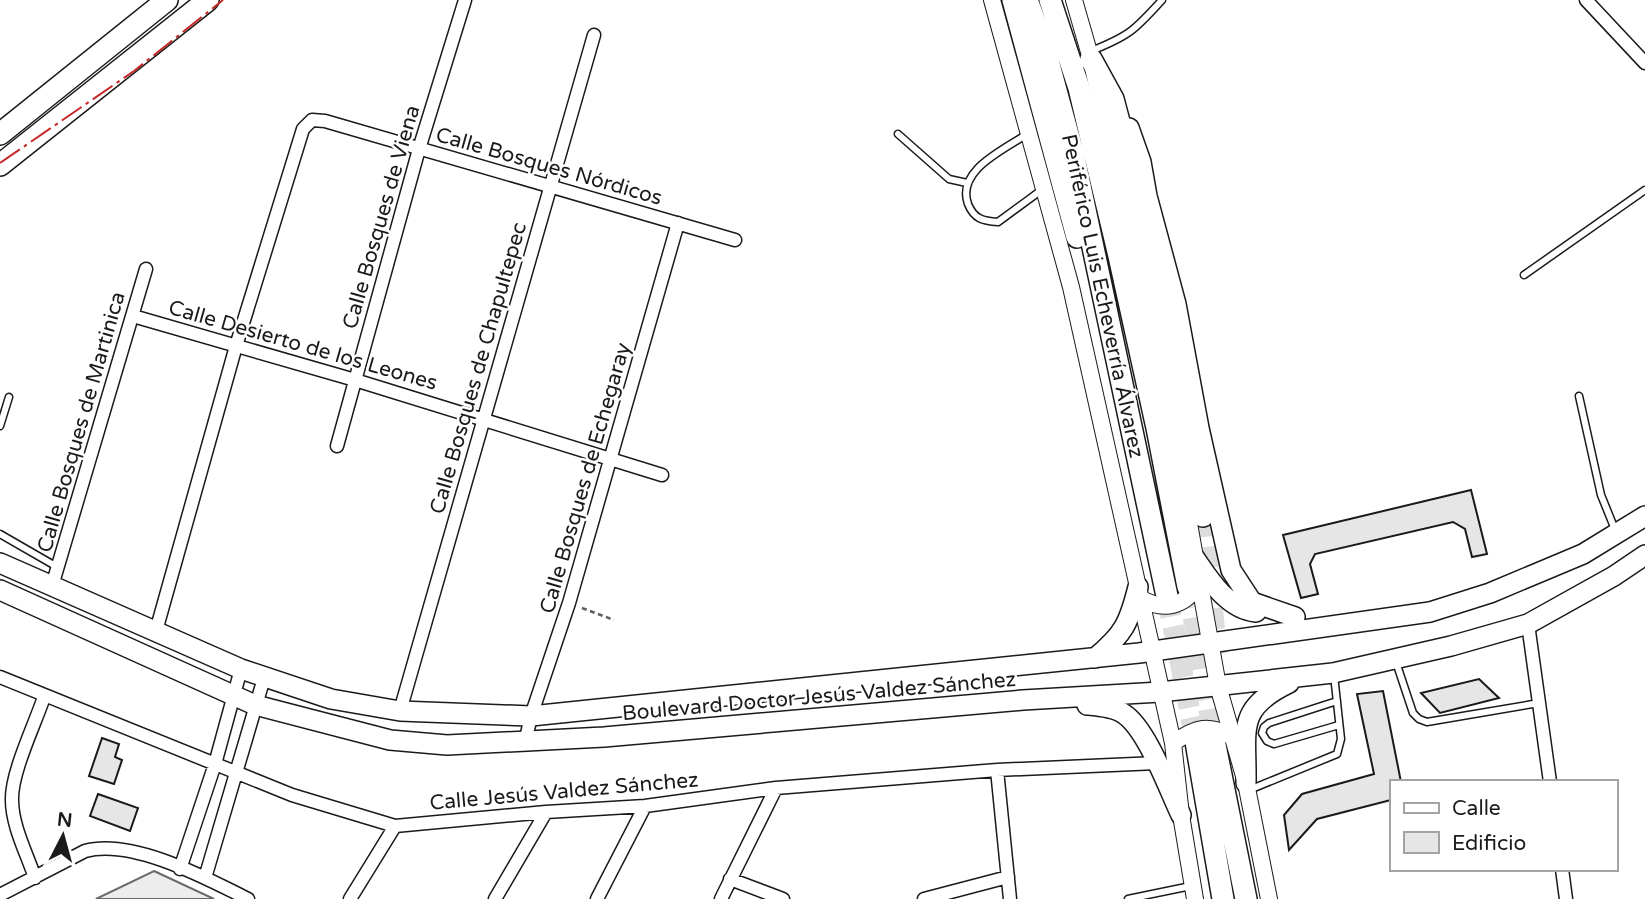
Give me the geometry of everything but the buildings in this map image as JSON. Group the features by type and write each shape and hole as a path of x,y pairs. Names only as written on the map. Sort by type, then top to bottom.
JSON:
{"main road":[{"path":"0,134 167,0"},
{"path":"0,166 208,0"},
{"path":"1013,0 1071,211 1099,333 1120,376"},
{"name":"Periférico Luis Echeverría Álvarez","path":"1027,0 1044,46 1073,152 1167,596"},
{"name":"Periférico Luis Echeverría Álvarez","path":"1050,0 1079,88 1194,585"},
{"path":"1090,55 1115,107 1174,363 1203,516"},
{"path":"81,67 98,88"},
{"path":"1079,88 1100,138 1132,248"},
{"path":"1115,107 1125,117 1141,162 1175,304 1231,570 1252,602 1295,617"},
{"name":"Boulevard Doctor Jesús Valdez Sánchez","path":"0,563 55,577 156,631 241,669 331,699 400,711 531,716 1096,658 1430,612 1490,593 1583,554 1645,516"},
{"name":"Boulevard Doctor Jesús Valdez Sánchez","path":"0,590 255,705 390,740 447,745 526,743 1023,700 1160,692 1333,673 1395,660 1528,624 1615,576 1645,555"},
{"path":"1194,557 1216,589 1247,611 1368,622"},
{"path":"1096,658 1124,629 1139,593"},
{"path":"1246,899 1240,787 1251,709 1268,694 1301,677"},
{"path":"1023,700 1112,708 1126,715 1143,736 1181,815"},
{"path":"1217,740 1240,787"},
{"path":"1217,740 1223,899"}],"street":[{"name":"Calle Bosques de Viena","path":"337,446 419,149 466,0"},
{"path":"992,0 1070,287 1173,743 1194,893"},
{"path":"1074,0 1090,55 1165,389 1194,557 1193,593 1185,601 1162,607 1150,604 1139,593"},
{"path":"1586,0 1642,55"},
{"name":"Calle Bosques de Chapultepec","path":"400,711 594,35"},
{"name":"Calle Bosques Nórdicos","path":"236,346 303,129 312,120 325,121 735,240"},
{"name":"Calle Bosques de Echegaray","path":"526,743 531,716 569,603 678,223"},
{"name":"Calle Bosques de Martinica","path":"55,577 146,268"},
{"name":"Calle Desierto de los Leones","path":"133,316 355,380 662,475"},
{"path":"156,631 236,346"},
{"path":"1194,585 1211,643 1218,687 1217,740"},
{"path":"1528,624 1550,780"},
{"path":"180,869 215,764 241,669"},
{"name":"Calle Jesús Valdez Sánchez","path":"0,677 292,795 395,826 645,806 776,788 998,770 1157,764"},
{"path":"205,878 264,678"},
{"path":"35,878 13,815 11,799 16,775 44,697"},
{"path":"1173,743 1189,732 1205,728 1219,729 1217,740"},
{"path":"998,770 1010,899"},
{"path":"1240,787 1269,899"},
{"path":"721,899 776,788"},
{"path":"597,899 645,806"},
{"path":"495,899 546,812"},
{"path":"351,899 395,826"},
{"path":"0,895 85,850 116,847 143,854 205,878 248,899"},
{"path":"1562,871 1566,899"},
{"path":"924,899 1008,877"},
{"path":"730,879 783,899"}],"lane":[{"path":"1090,55 1135,30 1162,0"},
{"path":"1029,133 973,171 967,183 966,198 972,213 982,221 998,222 1044,188"},
{"path":"898,134 949,179 967,183"},
{"path":"1524,275 1645,190"},
{"path":"1579,396 1601,495 1616,533"},
{"path":"0,426 9,397"},
{"path":"0,534 55,577"},
{"path":"1395,660 1413,713 1427,722 1539,703"},
{"path":"1240,787 1337,754 1340,747 1339,725 1333,673"},
{"path":"1336,701 1269,723 1262,733 1266,741 1274,744 1339,725"},
{"path":"1128,899 1194,893"}],"path":[{"path":"569,603 614,620"}],"shaded area":[{"path":"154,871 214,899 96,899"}],"tunnel":[{"path":"1203,516 1217,654"},
{"path":"1188,587 1214,740"},
{"path":"1167,596 1196,742"}],"power":[{"path":"0,163 134,71 223,0"}]}
